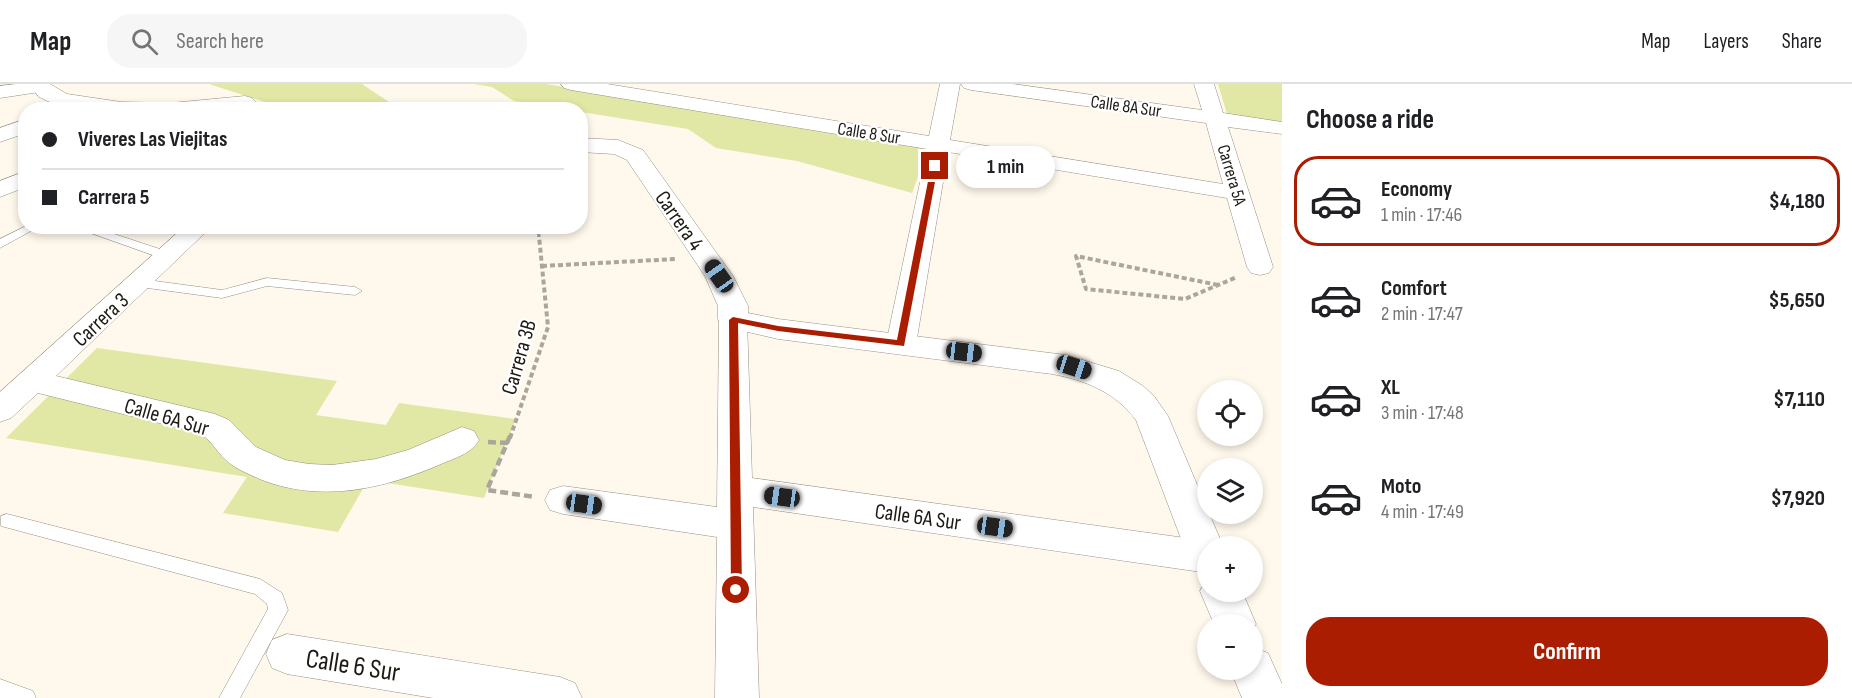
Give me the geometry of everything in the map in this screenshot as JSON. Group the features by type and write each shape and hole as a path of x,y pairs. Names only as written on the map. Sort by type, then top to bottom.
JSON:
{"street":[{"name":"Calle 8 Sur","path":"571,84 683,93 939,144 1237,193"},
{"path":"901,344 950,84"},
{"name":"Calle 8A Sur","path":"971,84 1282,128"},
{"name":"Carrera 5A","path":"1204,84 1260,267"},
{"path":"0,92 39,85 62,102"},
{"path":"187,102 202,96 234,102"},
{"path":"0,136 18,128"},
{"name":"Carrera 4","path":"588,145 618,147 627,150 639,160 706,257 728,292 733,306 737,698"},
{"path":"0,190 18,182"},
{"name":"Carrera 3","path":"0,410 191,234"},
{"path":"733,320 1074,367 1100,375 1132,394 1150,416 1199,536"},
{"name":"Calle 6A Sur","path":"32,381 203,422 220,430 241,454 283,474 309,479 330,480 371,475 428,457 462,440"},
{"name":"Calle 6A Sur","path":"735,490 1197,556"},
{"path":"563,501 735,525"},
{"name":"Calle 6 Sur","path":"287,654 560,698"},
{"path":"1257,680 1265,698"}],"lane":[{"path":"0,244 19,234"},
{"path":"101,234 168,256"},
{"path":"140,283 222,294 267,282 355,291"},
{"path":"7,521 260,587 275,599 278,610 230,698"},
{"path":"0,689 26,698"}],"path":[{"name":"Carrera 3B","path":"539,234 548,327 508,443 487,490 563,501"},
{"path":"1218,285 1076,256 1086,289 1185,299 1218,285 1260,267"},
{"path":"542,266 706,257"}],"green space":[{"path":"209,84 362,84 389,102 264,102"},
{"path":"474,84 546,84 929,146 912,193 797,161 716,148 688,129 588,113 588,102 514,101 492,87"},
{"path":"1218,84 1282,84 1282,122 1227,114"},
{"path":"97,348 337,381 316,415 386,425 399,403 516,419 484,498 368,480 338,532 223,513 247,477 6,438"}],"route":[{"path":"736,590 733,320 901,344 935,166"}]}
